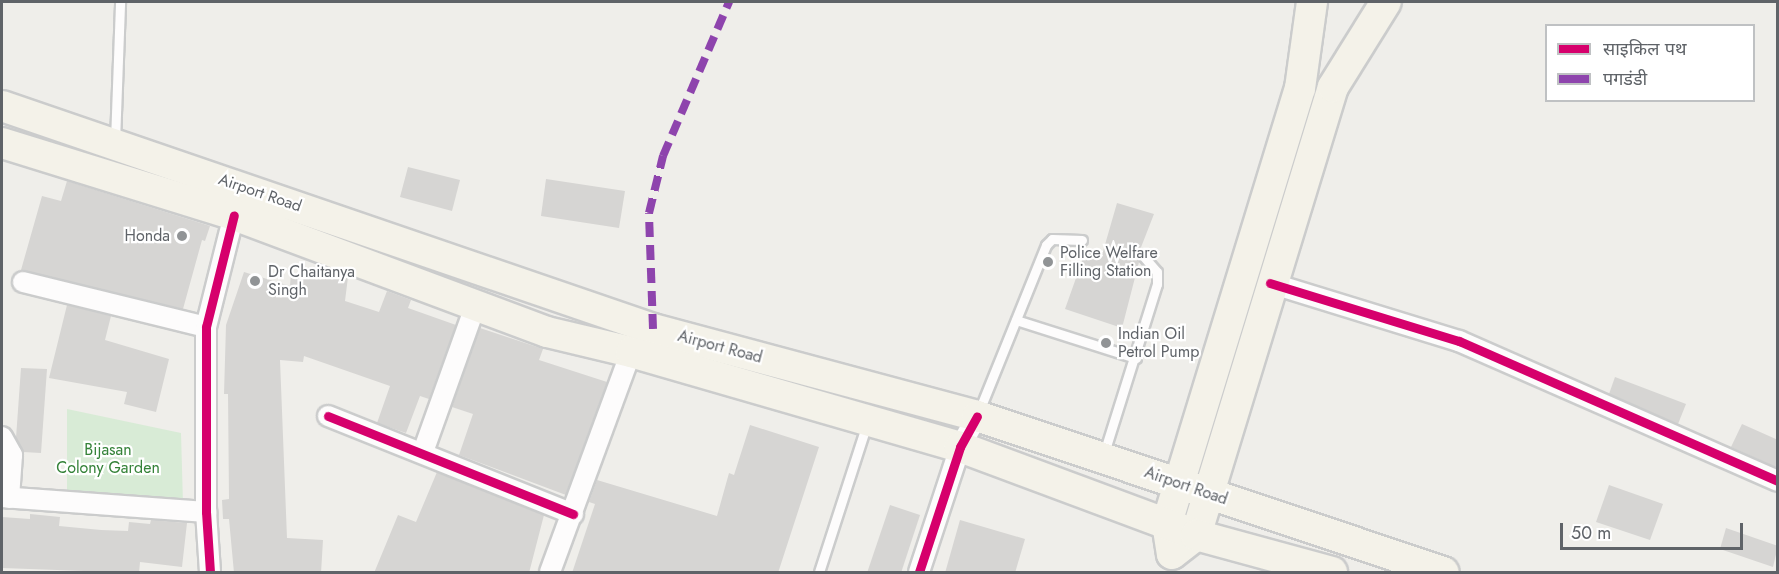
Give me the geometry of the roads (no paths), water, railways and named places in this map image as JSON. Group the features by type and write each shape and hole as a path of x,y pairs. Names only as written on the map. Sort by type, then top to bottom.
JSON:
{"main road":[{"path":"1170,563 1167,523 1300,88 1312,2"},
{"path":"1170,563 1196,535 1270,283 1333,87 1386,2"},
{"name":"Airport Road","path":"2,106 652,329 977,416 1444,573"},
{"name":"Airport Road","path":"2,143 234,215 547,332 631,352 960,447 1196,535 1332,573"}],"street":[{"path":"210,573 206,512 206,327 234,215"},
{"path":"24,282 206,327"},
{"path":"1270,283 1459,341 1778,481"},
{"path":"423,452 475,307"},
{"path":"550,573 631,352"},
{"path":"328,416 423,452 573,514"},
{"path":"919,573 960,447 977,416"},
{"path":"2,437 12,455 5,498 206,512"}],"lane":[{"path":"115,144 120,2"},
{"path":"977,416 1046,245 1052,239 1082,240"},
{"path":"1103,458 1136,358 1157,284 1157,272 1144,257"},
{"path":"1016,320 1136,358"},
{"path":"819,573 868,420"}],"place":[{"name":"Honda","path":"182,236"},
{"name":"Police Welfare Filling Station","path":"1048,262"},
{"name":"Dr Chaitanya Singh","path":"255,281"},
{"name":"Indian Oil Petrol Pump","path":"1106,343"}],"park label":[{"name":"Bijasan Colony Garden","path":"108,459"}]}
